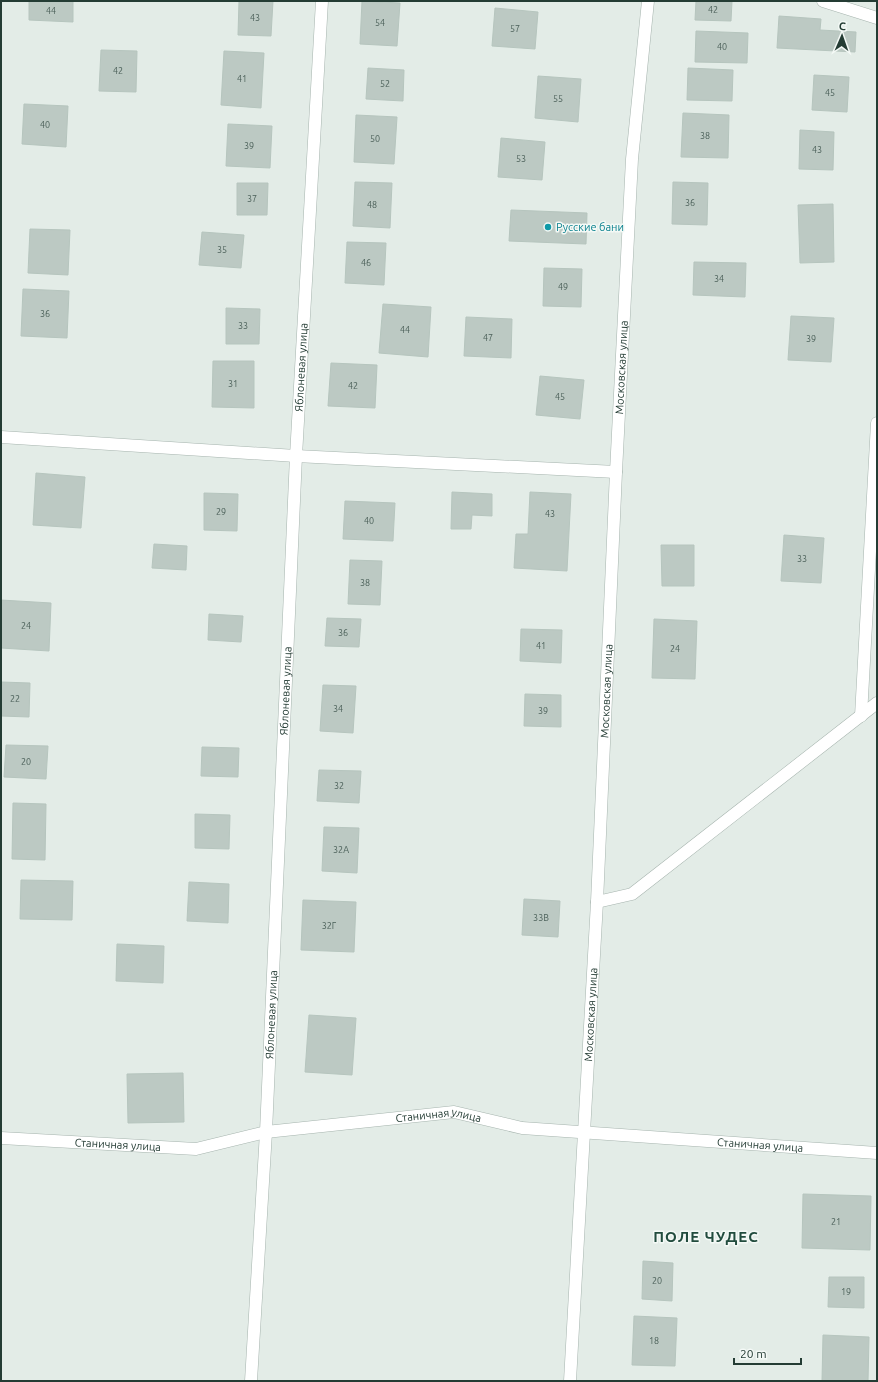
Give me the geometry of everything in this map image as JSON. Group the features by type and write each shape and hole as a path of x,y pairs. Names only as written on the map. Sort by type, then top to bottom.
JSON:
{"street":[{"name":"Яблоневая улица","path":"251,1381 266,1132 296,456 322,1"},
{"name":"Московская улица","path":"570,1381 597,902 616,472 632,159 648,1"},
{"path":"823,1 877,18"},
{"path":"861,716 877,423"},
{"path":"1,437 296,456 616,472"},
{"path":"597,902 632,894 877,703"},
{"name":"Станичная улица","path":"1,1138 196,1149 266,1132 454,1112 522,1128 877,1153"}],"building":[{"path":"29,1 73,1 73,22 29,20"},
{"path":"239,1 273,1 271,36 238,35"},
{"path":"362,1 400,3 397,46 360,44"},
{"path":"696,1 732,1 731,21 695,20"},
{"path":"495,8 538,12 535,49 492,46"},
{"path":"779,16 821,19 820,30 856,32 855,52 777,48"},
{"path":"696,31 748,33 747,63 695,62"},
{"path":"101,50 137,51 136,92 99,91"},
{"path":"224,51 264,53 261,108 221,105"},
{"path":"368,68 404,70 403,101 366,99"},
{"path":"688,68 733,70 732,101 687,100"},
{"path":"814,75 849,77 847,112 812,110"},
{"path":"538,76 581,79 578,122 535,118"},
{"path":"24,104 68,106 66,147 22,144"},
{"path":"683,113 729,115 728,158 681,157"},
{"path":"356,115 397,117 394,164 354,162"},
{"path":"228,124 272,126 270,168 226,166"},
{"path":"800,130 834,132 833,170 799,169"},
{"path":"501,138 545,142 542,180 498,177"},
{"path":"355,182 392,183 390,228 353,226"},
{"path":"673,182 708,183 707,225 672,224"},
{"path":"237,183 268,183 267,215 237,215"},
{"path":"833,204 834,262 800,263 798,205"},
{"name":"Русские бани","path":"511,210 587,213 586,244 509,241"},
{"path":"30,229 70,230 68,275 28,273"},
{"path":"202,232 244,235 241,268 199,265"},
{"path":"347,242 386,243 384,285 345,283"},
{"path":"694,262 746,263 745,297 693,295"},
{"path":"544,268 582,269 581,307 543,306"},
{"path":"23,289 69,291 67,338 21,336"},
{"path":"383,304 431,307 428,357 379,353"},
{"path":"226,308 260,309 259,344 226,344"},
{"path":"791,316 834,318 831,362 788,360"},
{"path":"466,317 512,319 511,358 464,356"},
{"path":"213,361 254,361 254,408 212,407"},
{"path":"331,363 377,365 375,408 328,406"},
{"path":"540,376 584,380 580,419 536,415"},
{"path":"36,473 85,477 81,528 33,525"},
{"path":"452,492 492,494 492,516 472,515 471,529 451,529"},
{"path":"530,492 571,494 567,571 514,568 516,534 528,534"},
{"path":"204,493 238,494 237,531 204,530"},
{"path":"345,501 395,503 393,541 343,539"},
{"path":"784,535 824,538 821,583 781,581"},
{"path":"154,544 187,546 186,570 152,568"},
{"path":"661,545 694,545 694,586 662,586"},
{"path":"350,560 382,561 380,605 348,604"},
{"path":"1,600 51,603 49,651 1,648"},
{"path":"209,614 243,616 241,642 208,640"},
{"path":"327,618 361,619 359,647 325,646"},
{"path":"654,619 697,621 695,679 652,678"},
{"path":"521,629 562,630 561,663 520,661"},
{"path":"1,682 30,683 29,717 1,716"},
{"path":"323,685 356,686 353,733 320,731"},
{"path":"525,694 561,695 561,727 524,726"},
{"path":"6,745 48,746 46,779 4,777"},
{"path":"202,747 239,748 238,777 201,776"},
{"path":"319,770 361,771 359,803 317,801"},
{"path":"13,803 46,804 45,860 12,859"},
{"path":"195,814 230,815 229,849 195,848"},
{"path":"324,827 359,828 357,873 322,871"},
{"path":"21,880 73,881 72,920 20,919"},
{"path":"189,882 229,884 228,923 187,921"},
{"path":"524,899 560,901 558,937 522,935"},
{"path":"303,900 356,902 354,952 301,950"},
{"path":"117,944 164,946 163,983 116,981"},
{"path":"309,1015 356,1018 352,1075 305,1072"},
{"path":"183,1073 184,1122 128,1123 127,1074"},
{"path":"803,1194 871,1196 870,1250 802,1248"},
{"path":"643,1261 673,1263 672,1301 642,1299"},
{"path":"829,1277 864,1277 864,1308 828,1307"},
{"path":"634,1316 677,1318 675,1366 632,1365"},
{"path":"823,1335 869,1337 868,1381 822,1381"}],"place":[{"name":"Русские бани","path":"548,227"}],"district":[{"name":"ПОЛЕ ЧУДЕС","path":"706,1236"}]}
